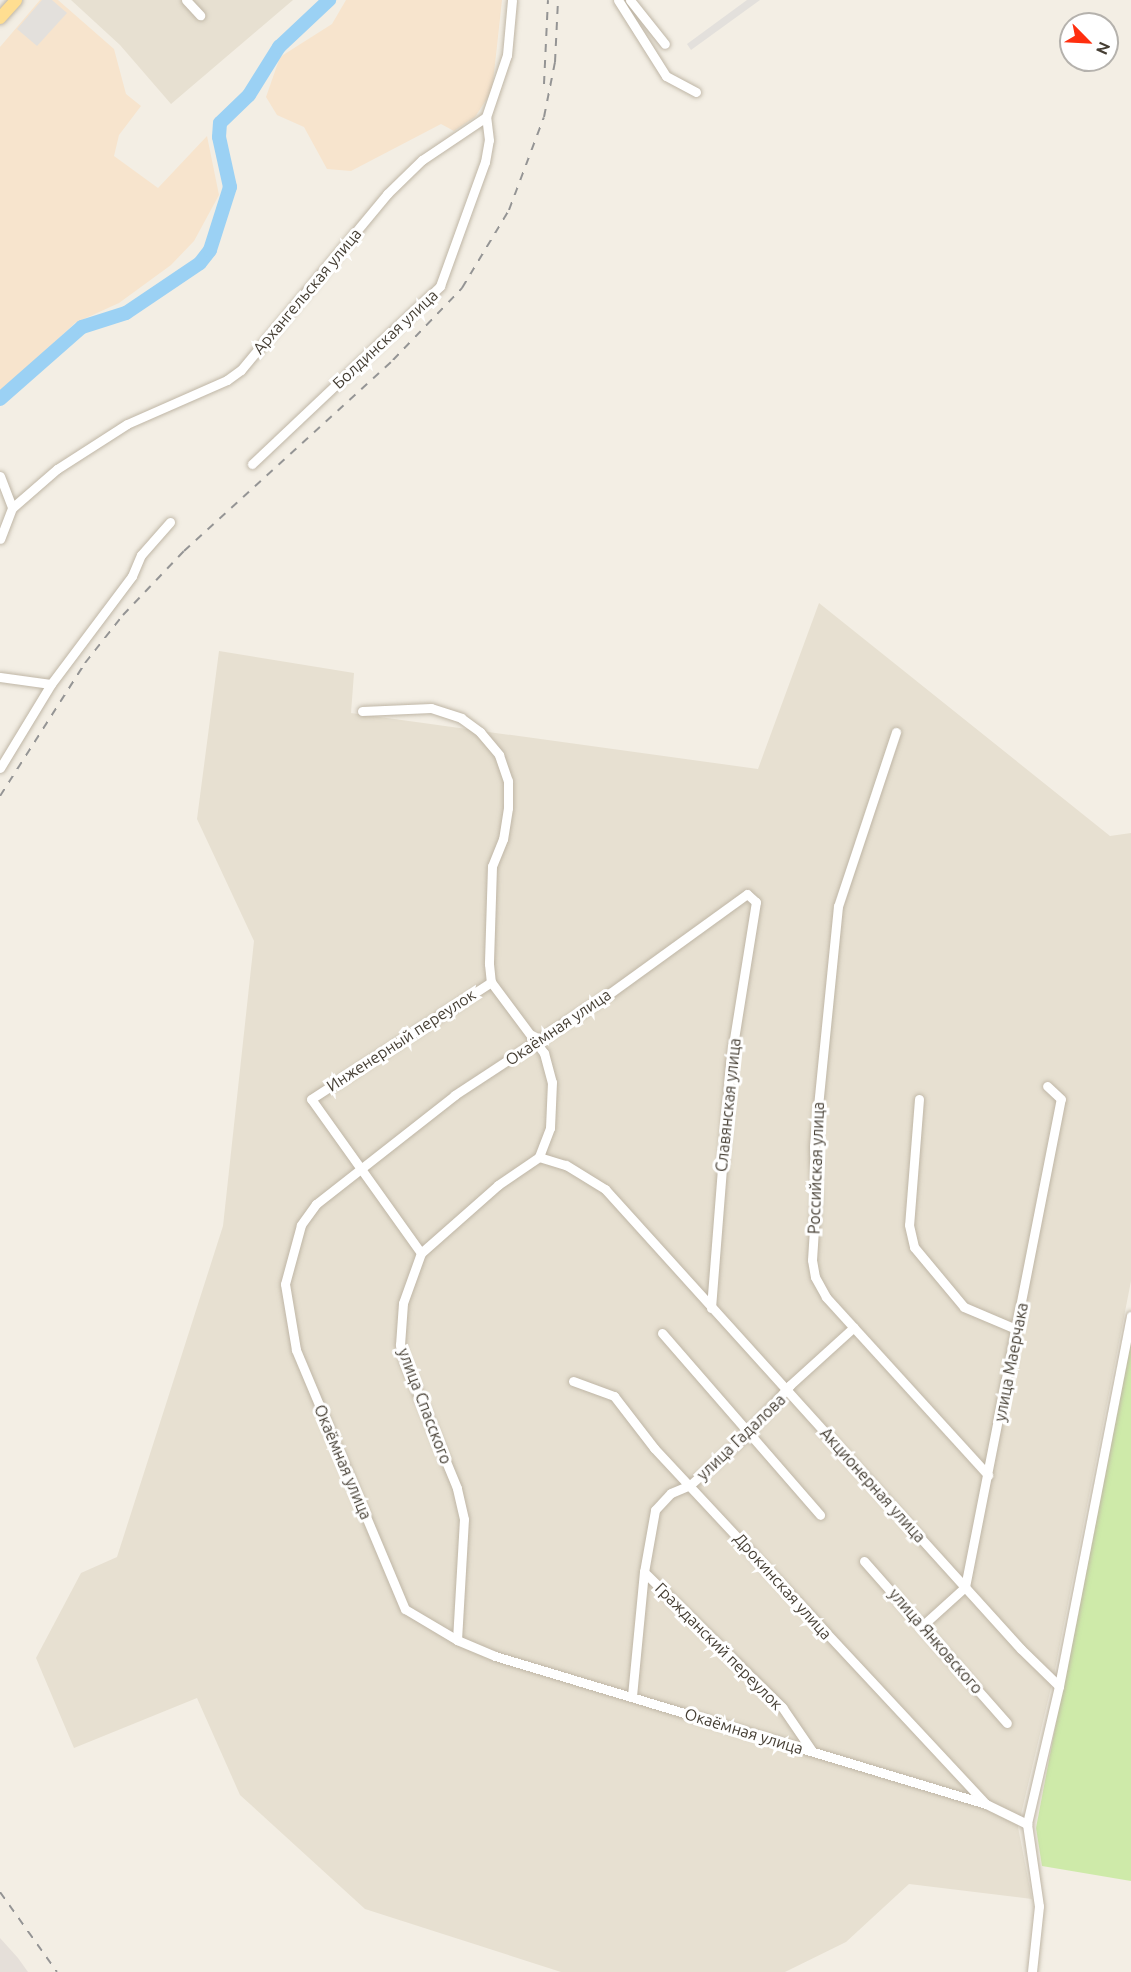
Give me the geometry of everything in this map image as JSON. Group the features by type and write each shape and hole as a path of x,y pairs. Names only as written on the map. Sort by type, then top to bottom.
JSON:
{"main road":[{"path":"0,18 16,0"}],"street":[{"path":"186,0 200,15"},
{"path":"486,117 507,55 512,0"},
{"path":"618,0 666,76 696,92"},
{"path":"630,0 665,44"},
{"name":"Болдинская улица","path":"252,464 440,286 484,162 489,140 486,117"},
{"name":"Архангельская улица","path":"12,508 57,469 127,424 235,375 387,194 422,160 486,117"},
{"path":"0,476 12,508 0,539"},
{"path":"0,768 51,684 132,576 141,555 170,522"},
{"path":"0,677 51,684"},
{"path":"362,711 431,708 461,718 480,732 499,755 508,782 508,808 503,839 492,866 491,982 544,1053 552,1082 550,1128 539,1157"},
{"name":"Российская улица","path":"896,732 838,906 814,1146 815,1276 826,1297 988,1475"},
{"name":"Окаёмная улица","path":"756,902 747,894 742,894 610,993 455,1095 316,1204 302,1226 285,1284 287,1316 296,1350 405,1609 457,1640 495,1656 986,1804 1027,1824"},
{"name":"Славянская улица","path":"711,1308 730,1064 756,902"},
{"name":"Инженерный переулок","path":"359,1168 311,1099 491,982"},
{"name":"улица Маерчака","path":"965,1587 1061,1100 1047,1086"},
{"path":"919,1099 909,1225 914,1247 964,1307 1016,1329"},
{"name":"Акционерная улица","path":"539,1157 566,1165 605,1189 965,1587 1059,1686"},
{"name":"улица Спасского","path":"457,1640 464,1519 461,1501 400,1345 403,1303 422,1253 498,1185 539,1157"},
{"path":"359,1168 422,1253"},
{"path":"1032,1972 1039,1906 1027,1824 1059,1686 1131,1316"},
{"name":"улица Гадалова","path":"632,1696 644,1572 655,1510 671,1493 690,1485 743,1438 744,1432 854,1327"},
{"path":"662,1334 744,1432 820,1515"},
{"name":"Дрокинская улица","path":"573,1381 614,1396 654,1448 950,1770 986,1804"},
{"name":"улица Янковского","path":"864,1561 923,1625 1007,1723"},
{"name":"Гражданский переулок","path":"644,1572 782,1707 812,1751"},
{"path":"923,1625 965,1587"}],"shaded area":[{"path":"40,0 58,0 114,49 126,94 141,106 119,135 114,156 158,188 207,136 219,195 194,241 171,265 119,303 75,323 0,393 0,47"},
{"path":"42,0 52,0 67,13 37,46 17,29"},
{"path":"71,0 293,0 171,104 120,45"},
{"path":"346,0 502,0 492,91 475,117 454,131 441,124 351,171 327,169 304,127 277,115 266,97 280,57 332,24"},
{"path":"747,0 760,0 691,50 687,44"},
{"path":"819,603 1110,836 1131,833 1131,1281 1054,1675 1018,1827 1032,1899 909,1884 846,1942 785,1972 561,1972 365,1909 240,1795 197,1698 74,1748 36,1658 81,1573 117,1557 223,1226 254,941 197,819 219,651 354,673 351,713 758,769"},
{"path":"0,1938 18,1958 28,1972 0,1972"}],"green space":[{"path":"1131,1331 1131,1881 1042,1866 1036,1828"}],"waterway":[{"path":"0,399 82,327 126,313 200,263 210,250 230,187 219,137 220,123 249,95 279,47 329,0"}],"railway":[{"path":"544,84 548,0"},
{"path":"0,796 85,663 123,615 184,551 393,360 462,288 509,210 544,117 555,62 558,0"},
{"path":"0,1892 57,1972"}]}
